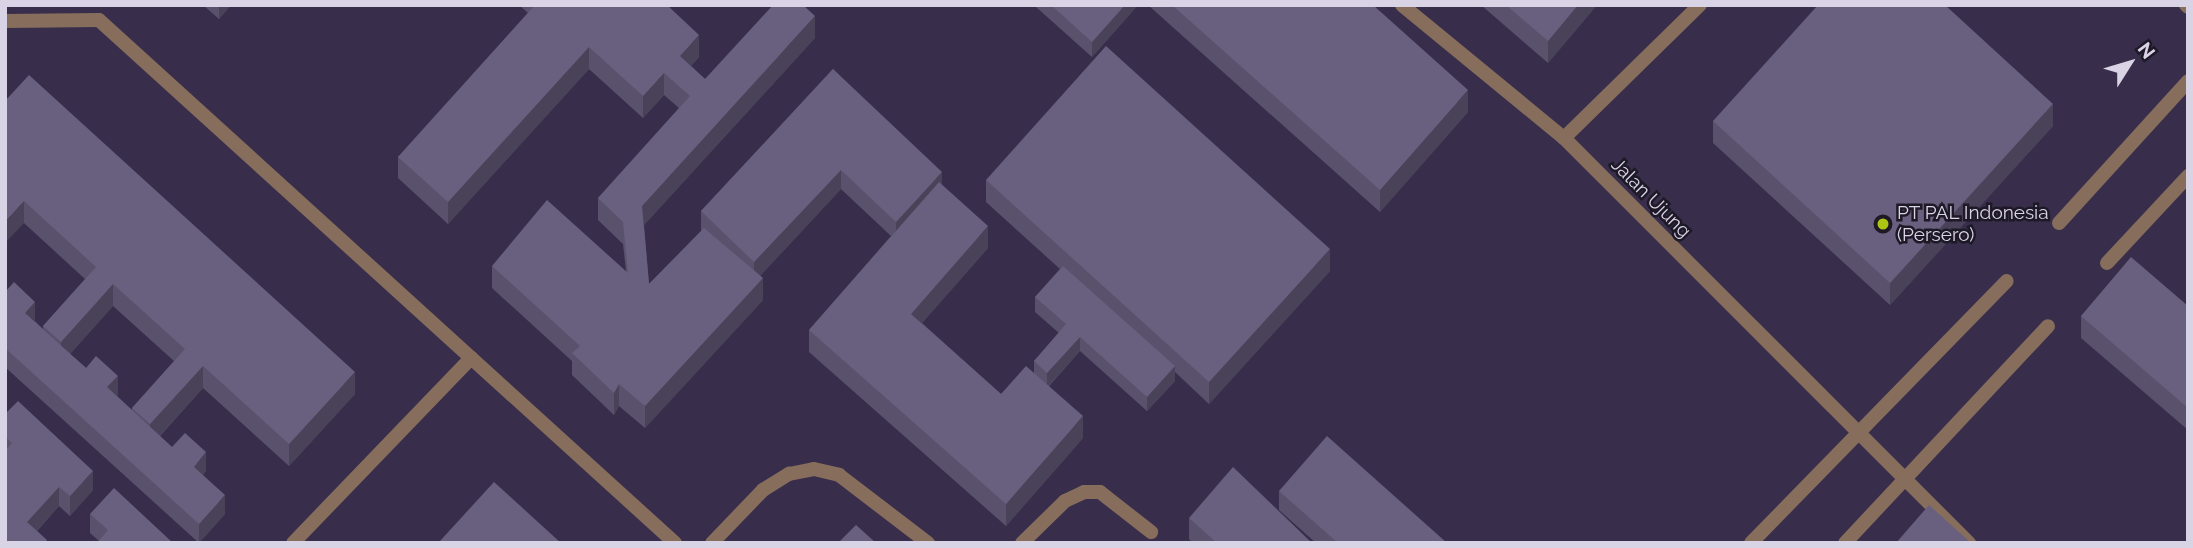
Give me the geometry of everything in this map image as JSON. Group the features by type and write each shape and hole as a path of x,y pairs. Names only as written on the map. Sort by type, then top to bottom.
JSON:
{"street":[{"name":"Jalan Ujung","path":"1402,5 1564,138 1901,479"},
{"path":"1564,138 1700,5"},
{"path":"5,21 99,20 675,543"},
{"path":"2059,223 2188,81"},
{"path":"2106,263 2188,176"},
{"path":"1751,543 2007,281"},
{"path":"1845,543 1901,479 2048,326"},
{"path":"293,543 471,358"},
{"path":"712,543 762,490 789,474 814,469 839,475 928,543"},
{"path":"1901,479 1969,543"},
{"path":"1022,543 1065,501 1084,492 1100,492 1151,532"}],"building":[{"path":"535,5 667,5 699,35 680,56 705,79 773,5 803,5 815,16 642,206 649,284 704,228 763,278 645,406 619,384 614,393 572,353 580,346 492,266 547,200 628,273 623,222 598,198 690,96 664,73 643,96 589,47 448,202 398,157"},
{"path":"1051,5 1125,5 1092,42"},
{"path":"1172,5 1373,5 1468,90 1380,190"},
{"path":"1506,5 1578,5 1548,41"},
{"name":"PT PAL Indonesia (Persero)","path":"1818,5 1945,5 2053,104 1890,283 1713,121"},
{"path":"1106,46 1330,249 1209,382 986,180"},
{"path":"833,69 942,172 896,222 841,170 754,262 701,211"},
{"path":"29,75 355,372 289,444 203,366 150,424 132,408 185,349 113,284 61,342 43,326 96,267 24,201 5,222 5,101"},
{"path":"939,182 988,226 911,314 1001,394 1026,366 1083,416 1006,504 809,330"},
{"path":"2131,257 2188,306 2188,408 2081,316"},
{"path":"1063,266 1175,366 1147,397 1080,337 1047,373 1034,361 1066,324 1035,297"},
{"path":"14,282 35,302 25,313 86,368 96,356 118,376 107,387 172,447 185,433 206,452 194,467 225,495 199,524 5,348 5,292"},
{"path":"18,401 93,471 70,496 59,487 27,522 47,540 44,543 5,543 5,451 12,443 5,437 5,414"},
{"path":"1327,436 1447,543 1338,543 1279,491"},
{"path":"1233,467 1312,543 1217,543 1189,518"},
{"path":"494,482 561,543 440,541"},
{"path":"114,488 173,543 97,543 108,530 90,514"},
{"path":"1929,505 1971,543 1896,543"},
{"path":"856,525 876,543 838,543"}],"place":[{"name":"PT PAL Indonesia (Persero)","path":"1883,224"}]}
